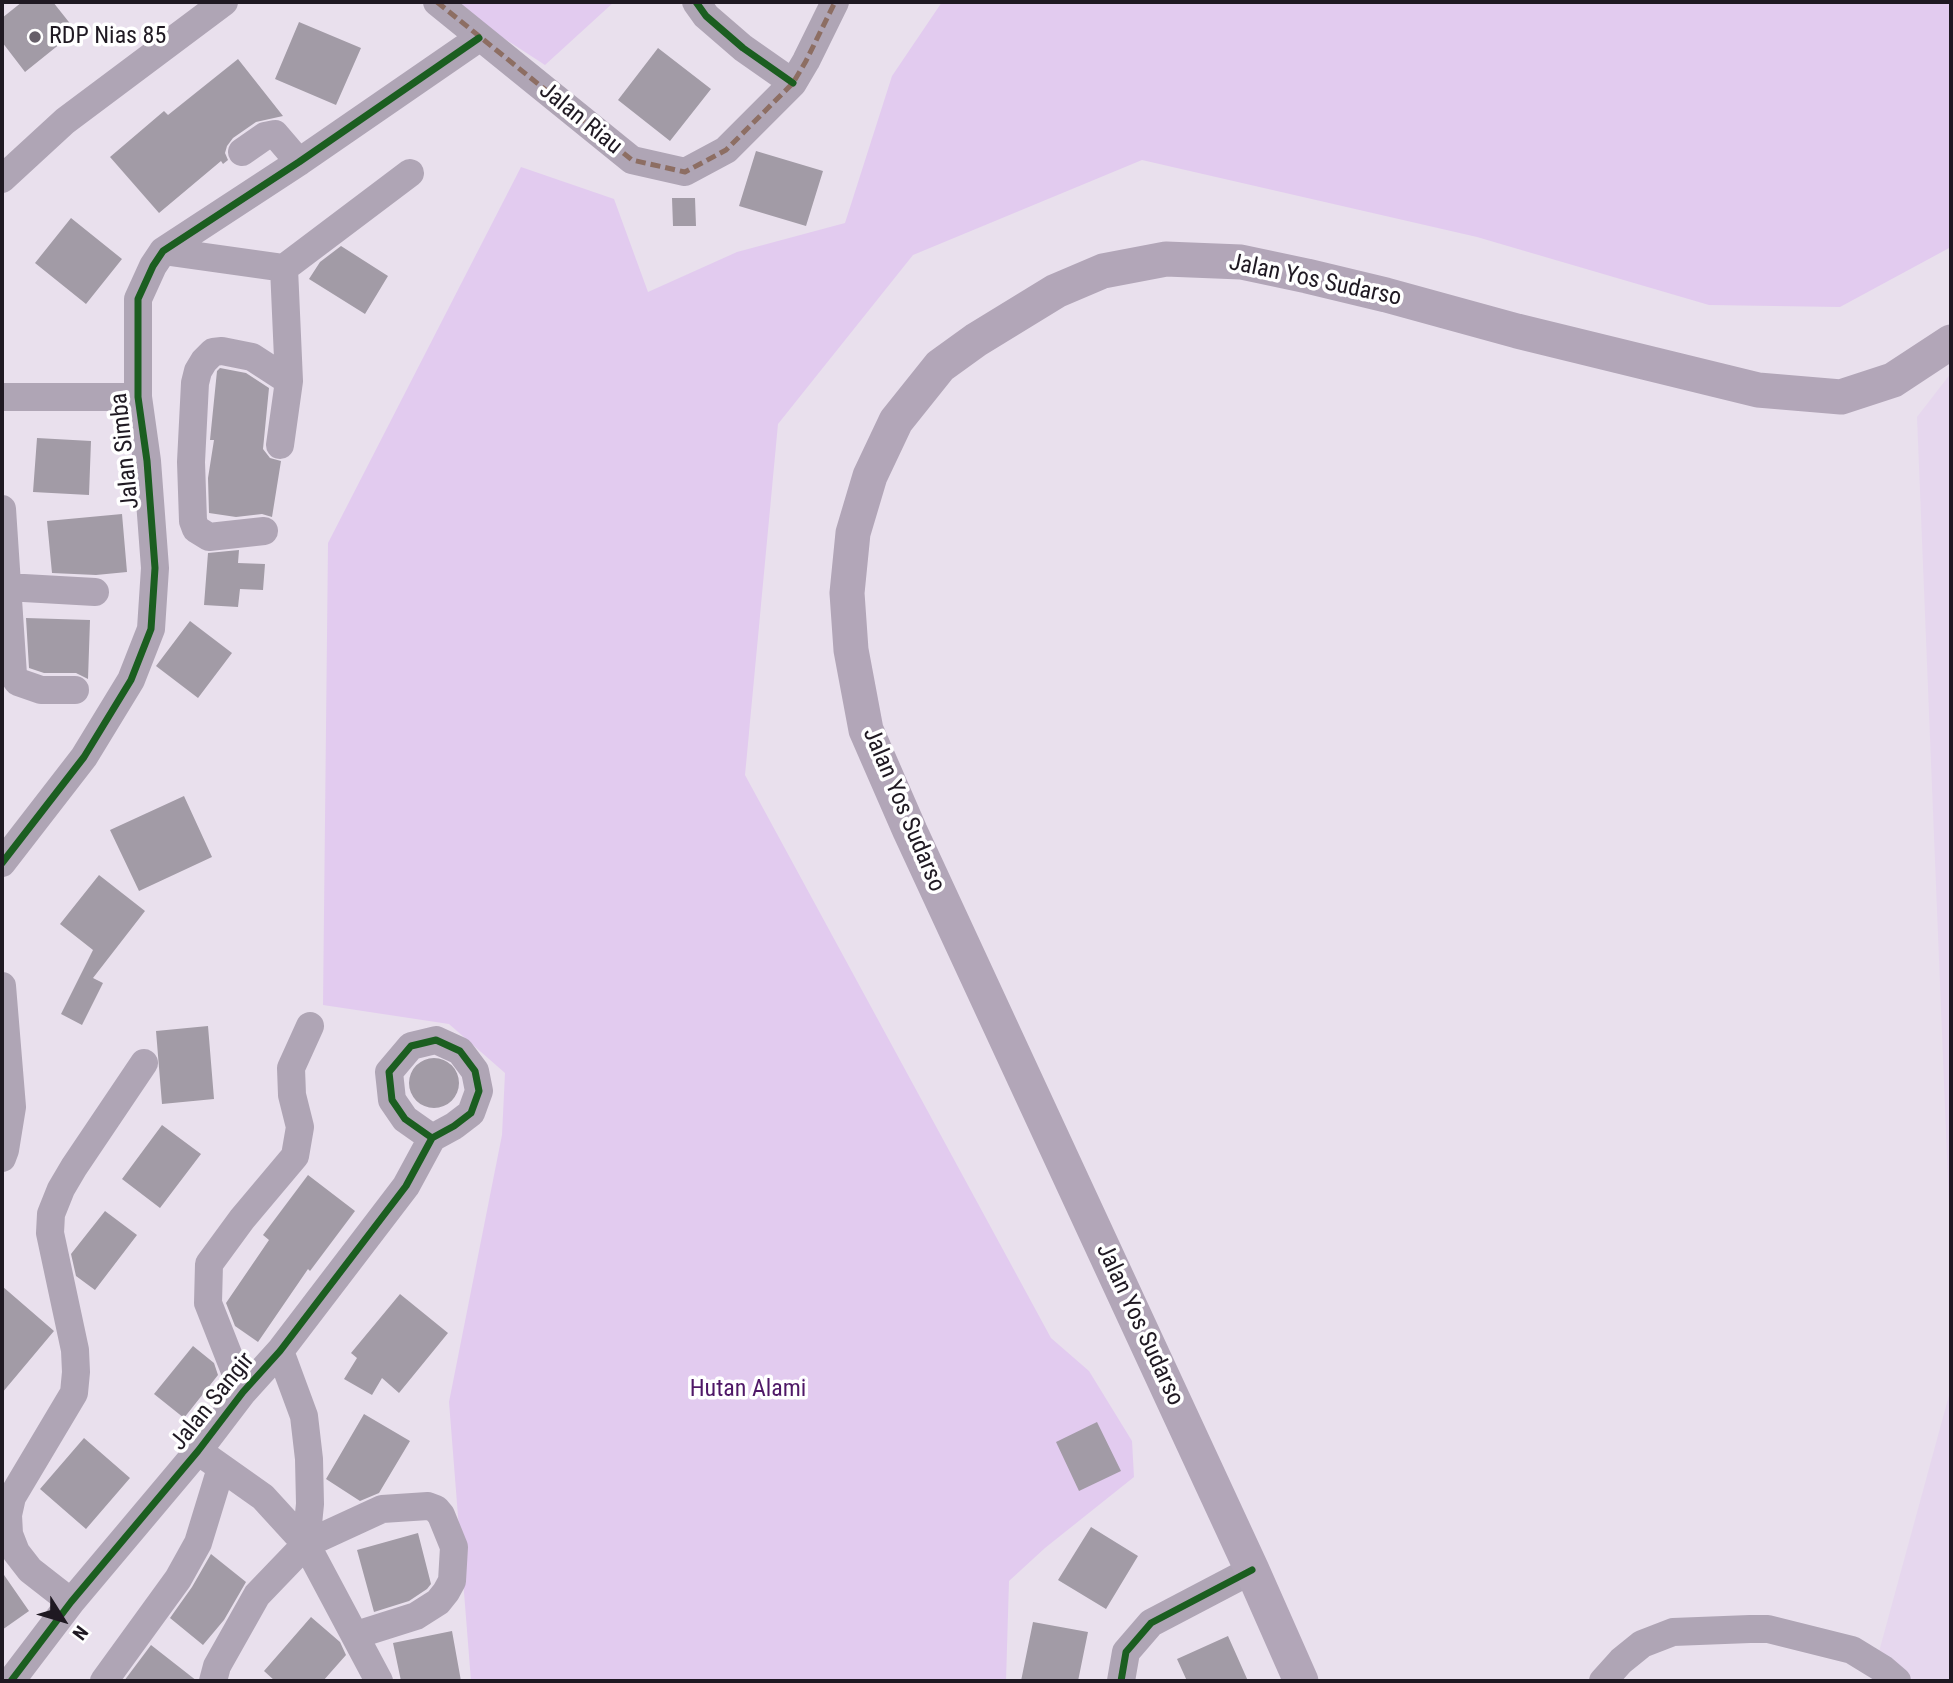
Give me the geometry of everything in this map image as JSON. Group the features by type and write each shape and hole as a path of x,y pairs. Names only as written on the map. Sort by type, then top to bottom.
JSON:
{"main road":[{"name":"Jalan Yos Sudarso","path":"1301,1681 866,730 851,650 847,593 853,533 870,476 896,421 940,366 976,340 1056,291 1103,271 1166,259 1241,262 1307,276 1758,390 1841,397 1892,380 1951,342"}],"street":[{"path":"2,179 65,121 224,2"},
{"name":"Jalan Riau","path":"437,2 632,160 685,172 726,150 793,83 835,2"},
{"path":"696,2 706,16 743,48 793,83"},
{"name":"Jalan Simba","path":"2,863 84,757 131,680 151,629 155,568 147,461 138,397 138,299 163,251 299,162 479,38"},
{"path":"242,152 265,136 275,134 299,162"},
{"path":"163,251 284,268 410,173"},
{"path":"280,445 289,381 284,268"},
{"path":"264,531 209,537 196,529 193,521 191,462 195,383 204,361 213,352 222,351 252,357 289,381"},
{"path":"2,397 138,397"},
{"path":"2,509 13,675 18,682 41,690 75,690"},
{"path":"6,587 95,592"},
{"path":"2,986 12,1107 2,1158"},
{"name":"Jalan Sangir","path":"243,1392 208,1303 209,1264 242,1219 295,1156 300,1127 292,1095 291,1068 310,1026"},
{"path":"71,1602 30,1570 16,1552 9,1534 9,1515 12,1497 74,1393 75,1350 50,1233 51,1214 74,1167 144,1063"},
{"name":"Jalan Sangir","path":"11,1681 71,1602 198,1451 243,1392 280,1352 406,1186 432,1138"},
{"name":"Jalan Sangir","path":"280,1352 304,1416 310,1504 306,1544"},
{"name":"Jalan Sangir","path":"198,1451 262,1497 306,1544 379,1681"},
{"path":"104,1681 178,1579 198,1543 221,1468"},
{"path":"213,1681 217,1666 257,1595 306,1544 382,1509 428,1506 436,1509 454,1547 452,1581 446,1592 438,1602 416,1616 356,1635"},
{"path":"1121,1681 1126,1652 1151,1623 1252,1570"},
{"path":"1603,1681 1621,1661 1642,1644 1673,1632 1719,1629 1768,1629 1852,1650 1897,1681"}],"shaded area":[{"path":"1951,373 1951,1255 1917,417"},
{"path":"1951,1388 1951,1681 1871,1681"}],"green space":[{"path":"448,2 614,2 545,65"},
{"name":"Hutan Alami","path":"942,2 1951,2 1951,247 1840,307 1709,305 1477,237 1142,160 913,255 778,424 745,775 1051,1338 1089,1371 1132,1441 1134,1477 1045,1548 1009,1581 1006,1681 471,1681 449,1402 502,1135 505,1073 449,1024 323,1005 328,543 521,167 614,199 648,292 737,252 845,223 892,76"}],"building":[{"name":"RDP Nias 85","path":"22,2 53,2 76,31 25,72 2,42 2,18"},
{"path":"299,22 361,48 336,105 275,79"},
{"path":"658,48 711,89 670,141 618,100"},
{"path":"238,59 283,116 256,122 233,138 225,153 228,160 223,164 221,161 159,213 110,157 164,111 168,115"},
{"path":"756,151 823,171 806,226 739,206"},
{"path":"672,198 695,198 696,226 673,226"},
{"path":"71,218 122,259 86,304 35,263"},
{"path":"341,246 388,276 365,314 309,279 320,262"},
{"path":"220,368 246,373 269,388 263,449 270,458 281,461 272,517 262,514 236,517 209,513 208,478 214,440 210,440 217,371"},
{"path":"37,438 91,441 89,495 33,492"},
{"path":"122,514 127,572 96,575 52,573 47,521"},
{"path":"239,550 238,563 265,564 263,590 240,589 238,607 204,605 208,553"},
{"path":"26,618 90,620 88,679 76,673 44,673 29,668"},
{"path":"190,621 232,653 198,698 156,666"},
{"path":"184,796 212,857 139,891 110,830"},
{"path":"99,875 145,911 93,978 103,983 82,1025 61,1014 93,950 60,924"},
{"path":"208,1026 214,1099 162,1104 156,1031"},
{"path":"434,1058 452,1065 459,1083 452,1101 434,1108 416,1101 409,1083 416,1065"},
{"path":"162,1125 201,1154 160,1208 122,1179"},
{"path":"308,1175 355,1211 310,1271 308,1269 258,1342 235,1326 226,1303 269,1240 263,1235"},
{"path":"105,1211 137,1235 95,1290 76,1276 71,1254"},
{"path":"2,1286 54,1331 2,1393"},
{"path":"400,1294 448,1333 399,1393 382,1378 372,1395 344,1379 357,1358 351,1353"},
{"path":"193,1346 214,1363 218,1375 184,1418 154,1394"},
{"path":"364,1414 410,1441 379,1493 360,1501 326,1479"},
{"path":"1097,1422 1121,1471 1079,1491 1056,1442"},
{"path":"84,1438 130,1478 86,1529 40,1489"},
{"path":"1091,1527 1138,1556 1106,1609 1058,1580"},
{"path":"418,1533 431,1584 409,1601 374,1612 357,1550"},
{"path":"211,1554 246,1582 224,1620 203,1645 170,1618"},
{"path":"2,1572 29,1611 2,1630"},
{"path":"311,1617 340,1642 346,1655 323,1681 275,1681 264,1671"},
{"path":"1033,1622 1088,1632 1078,1681 1021,1681"},
{"path":"452,1631 461,1681 401,1681 393,1643"},
{"path":"1228,1636 1248,1681 1187,1681 1177,1659"},
{"path":"151,1645 197,1681 124,1681"}],"marked path":[{"path":"437,2 632,160 685,172 726,150 793,83 835,2"}],"cycle path":[{"path":"696,2 706,16 743,48 793,83"},
{"path":"2,863 84,757 131,680 151,629 155,568 147,461 138,397 138,299 153,266 163,251 299,162 479,38"},
{"path":"11,1681 71,1602 198,1451 243,1392 280,1351 406,1186 432,1138 471,1113 479,1091 475,1071 460,1051 436,1040 411,1046 389,1072 392,1100 405,1119 432,1138"},
{"path":"1121,1681 1126,1652 1151,1623 1252,1570"}],"place":[{"name":"RDP Nias 85","path":"35,37"}]}
